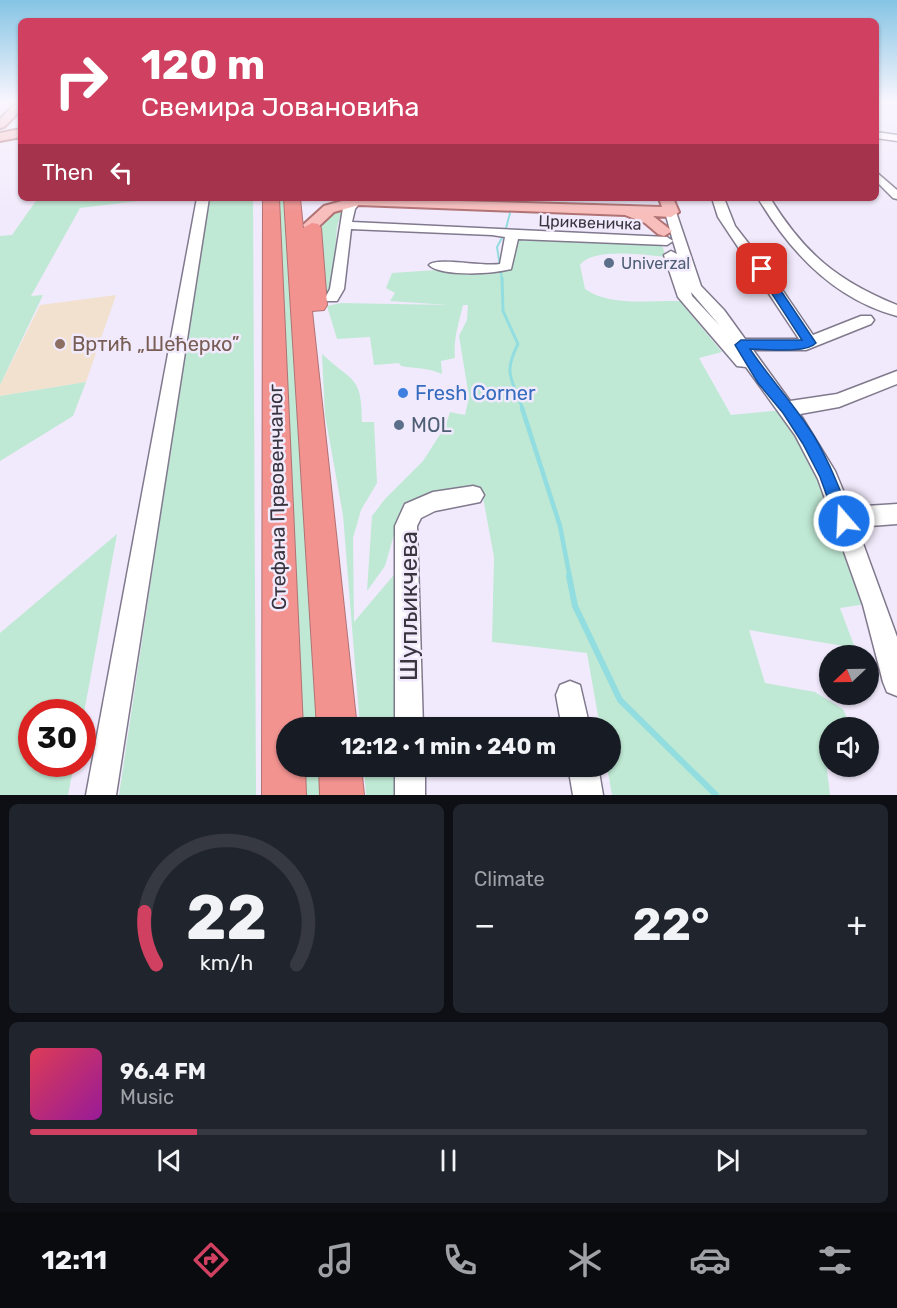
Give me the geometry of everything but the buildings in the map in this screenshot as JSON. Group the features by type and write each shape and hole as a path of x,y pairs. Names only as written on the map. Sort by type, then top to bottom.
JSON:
{"highway":[{"name":"Стефана Првовенчаног","path":"270,201 284,795"},
{"name":"Стефана Првовенчаног","path":"292,201 335,717"},
{"path":"308,201 316,269 316,321 315,343 308,380"},
{"path":"341,777 342,795"}],"main road":[{"path":"311,225 329,209 355,201"},
{"path":"506,201 618,207 659,204"},
{"path":"618,207 643,217 665,236"}],"street":[{"path":"879,178 894,191"},
{"path":"101,795 202,201"},
{"path":"332,298 337,289 345,225 350,208 355,201"},
{"path":"719,201 732,230 762,269 810,343"},
{"path":"766,201 811,264 843,285 897,311"},
{"path":"659,204 665,236 679,283 686,297 734,354 763,379"},
{"path":"659,204 694,287 719,313 763,379 788,409 820,461 875,605 896,678"},
{"name":"Цриквеничка","path":"345,225 492,231 512,235 665,236"},
{"name":"Цриквеничка","path":"436,265 485,269 506,266 512,235"},
{"path":"741,345 788,346 810,343 866,320"},
{"path":"788,409 839,400 897,377"},
{"name":"Шупљикчева","path":"409,717 406,526 413,511 433,502 473,495"},
{"path":"843,518 897,514"},
{"path":"570,695 574,717"},
{"path":"410,777 410,795"},
{"path":"585,777 588,795"}],"shaded area":[{"name":"Вртић „Шећерко”","path":"116,295 86,382 0,396 0,385 40,305"}],"green space":[{"path":"36,201 138,201 80,208 31,296 43,295 0,385 0,236 12,235"},
{"path":"208,201 253,201 256,795 119,795"},
{"path":"275,201 286,201 321,717 297,717"},
{"path":"343,206 337,227 332,292 328,294 322,264 323,221 326,215"},
{"path":"505,241 628,242 662,245 666,257 607,254 587,259 580,265 585,289 595,295 618,300 680,301 722,352 699,358 731,415 783,410 804,441 866,604 840,608 854,645 837,645 749,630 765,683 815,692 819,694 819,705 836,705 843,709 847,717 819,717 819,777 828,777 830,795 612,795 609,777 621,777 621,717 598,717 587,653 492,642 494,557 482,492 399,517 385,566 367,591 372,516 385,499 423,461 446,425 450,412 465,415 469,397 459,336 467,320 468,305 463,305 456,338 455,358 441,361 442,374 426,369 401,366 399,363 374,365 370,337 337,339 327,306 341,303 448,305 390,301 395,293 386,288 392,273 437,270 488,274 505,269 500,256"},
{"path":"322,354 358,387 362,422 374,422 377,483 361,510 353,538 354,622 398,570 395,717 359,717 343,515 325,415"},
{"path":"86,382 73,416 0,461 0,396"},
{"path":"117,534 87,699 18,699 18,777 71,777 68,795 0,795 0,633"},
{"path":"298,777 326,777 327,795 299,795"},
{"path":"365,777 395,777 395,795 366,795"}],"waterway":[{"path":"505,232 510,213"},
{"path":"502,280 497,247 503,236"},
{"path":"502,278 503,311 518,344 510,371 523,410"},
{"path":"522,408 560,526 570,578"},
{"path":"569,576 575,606 620,700 716,795"}],"place":[{"name":"Univerzal","path":"609,263"},
{"name":"Вртић „Шећерко”","path":"60,344"},
{"name":"Fresh Corner","path":"403,393"},
{"name":"MOL","path":"399,425"}],"route":[{"path":"762,269 810,343 788,346 741,345 763,379 788,409 809,440 828,477 844,521"}]}
